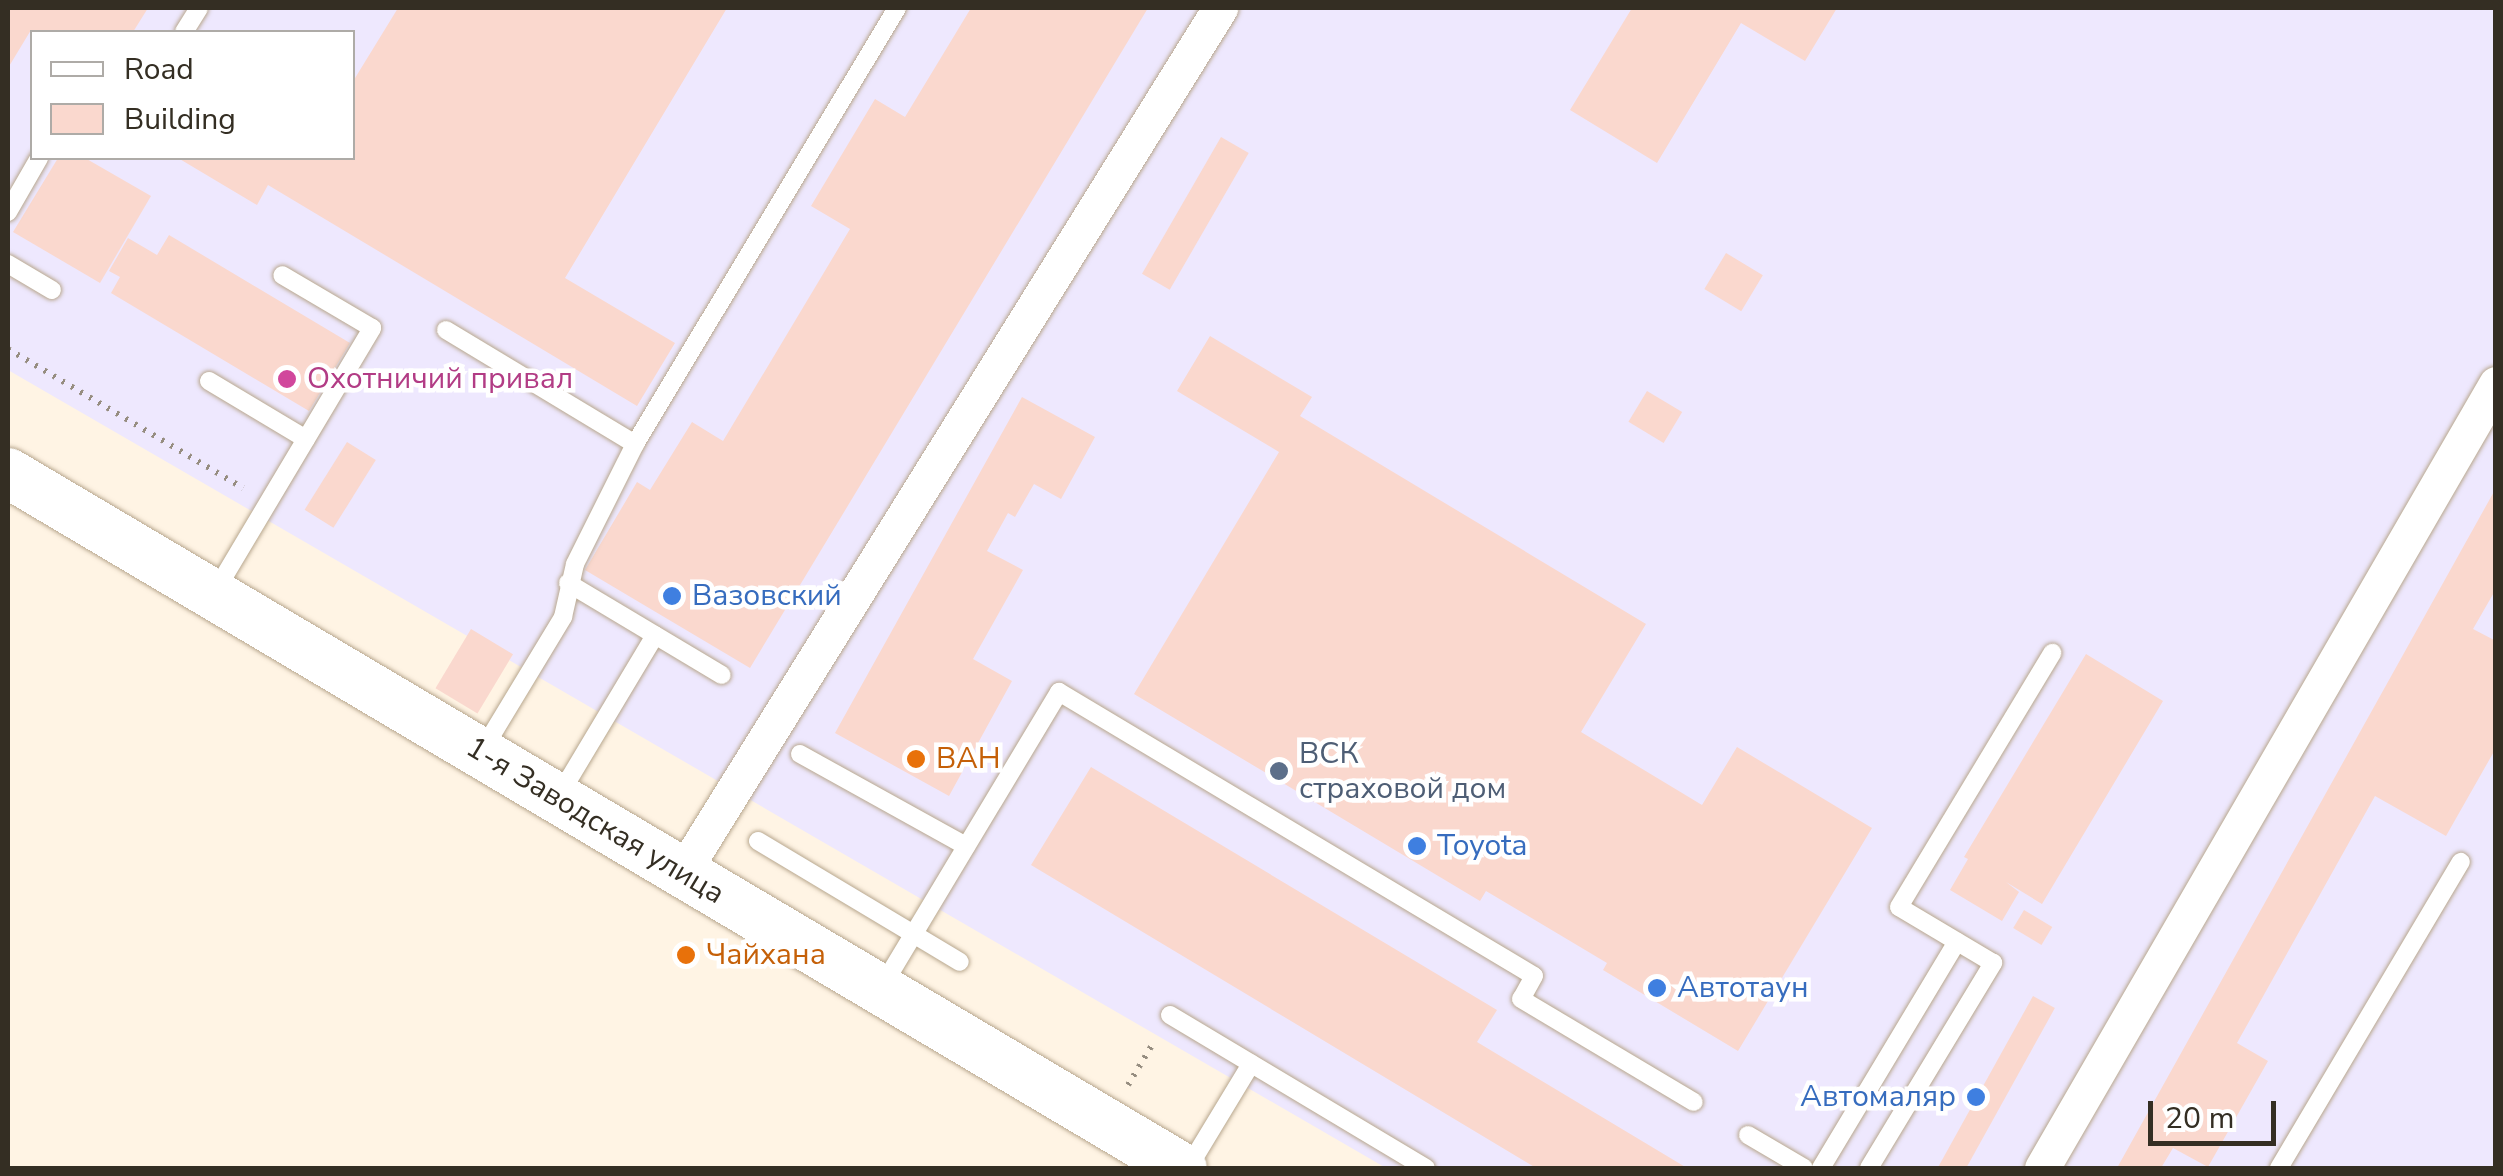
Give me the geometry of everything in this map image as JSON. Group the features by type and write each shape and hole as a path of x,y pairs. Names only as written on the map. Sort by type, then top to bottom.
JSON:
{"main road":[{"name":"1-я Заводская улица","path":"8,474 1185,1168"}],"street":[{"path":"682,873 1220,8"},
{"path":"2042,1168 2496,384"}],"lane":[{"path":"185,30 199,8"},
{"path":"481,754 563,617 568,583 635,444 897,8"},
{"path":"8,212 38,160"},
{"path":"8,264 52,290"},
{"path":"213,595 372,328 282,275"},
{"path":"446,330 635,444"},
{"path":"209,381 306,439"},
{"path":"568,583 722,675"},
{"path":"557,799 655,636"},
{"path":"1869,1168 1993,964 1899,907 2052,653"},
{"path":"880,990 1060,692 1534,976 1521,999 1694,1102"},
{"path":"800,754 966,846"},
{"path":"758,841 960,962"},
{"path":"2279,1168 2460,862"},
{"path":"1820,1168 1957,942"},
{"path":"1170,1015 1426,1168"},
{"path":"1185,1168 1252,1064"},
{"path":"1748,1134 1804,1168"}],"path":[{"path":"8,349 268,503"},
{"path":"1123,1095 1170,1015"}],"shaded area":[{"path":"8,8 2495,8 2495,1168 1386,1168 8,370"}],"building":[{"path":"8,8 148,8 134,30 30,30 8,68"},
{"path":"398,8 727,8 565,278 675,343 637,406 268,185 257,205 181,160 355,160 355,78"},
{"path":"971,8 1148,8 750,668 585,570 637,482 650,490 692,422 723,441 850,229 811,206 875,99 905,117"},
{"path":"1632,8 1837,8 1805,61 1741,23 1657,163 1570,110"},
{"path":"1221,137 1249,153 1170,290 1142,274"},
{"path":"57,160 88,160 151,196 100,283 13,232"},
{"path":"169,235 350,343 309,411 111,293 120,277 109,271 128,238 157,255"},
{"path":"1726,253 1763,275 1741,311 1704,289"},
{"path":"1210,336 1312,397 1300,416 1646,624 1581,732 1702,805 1737,747 1872,828 1738,1051 1603,970 1607,963 1486,891 1480,901 1134,694 1279,452 1177,391"},
{"path":"1647,391 1682,412 1664,443 1628,422"},
{"path":"1022,397 1095,437 1061,499 1034,484 1015,517 1008,513 987,551 1023,570 973,659 1012,681 949,796 835,733"},
{"path":"347,442 376,460 333,528 305,510"},
{"path":"2496,488 2496,589 2473,629 2496,641 2496,748 2446,836 2375,796 2237,1043 2268,1061 2208,1167 2173,1148 2161,1168 2117,1168"},
{"path":"471,629 513,654 477,713 435,688"},
{"path":"2086,654 2163,701 2042,904 2006,882 2019,892 2002,921 1950,890 1968,859 1964,857"},
{"path":"1091,767 1497,1010 1477,1042 1687,1168 1536,1168 1031,865"},
{"path":"2024,910 2052,927 2041,945 2013,928"},
{"path":"2033,996 2055,1008 1966,1168 1938,1168"}],"place":[{"name":"Охотничий привал","path":"287,379"},
{"name":"Вазовский","path":"672,596"},
{"name":"ВАН","path":"916,759"},
{"name":"ВСК страховой дом","path":"1279,771"},
{"name":"Toyota","path":"1417,846"},
{"name":"Чайхана","path":"686,955"},
{"name":"Автотаун","path":"1657,988"},
{"name":"Автомаляр","path":"1976,1097"}]}
